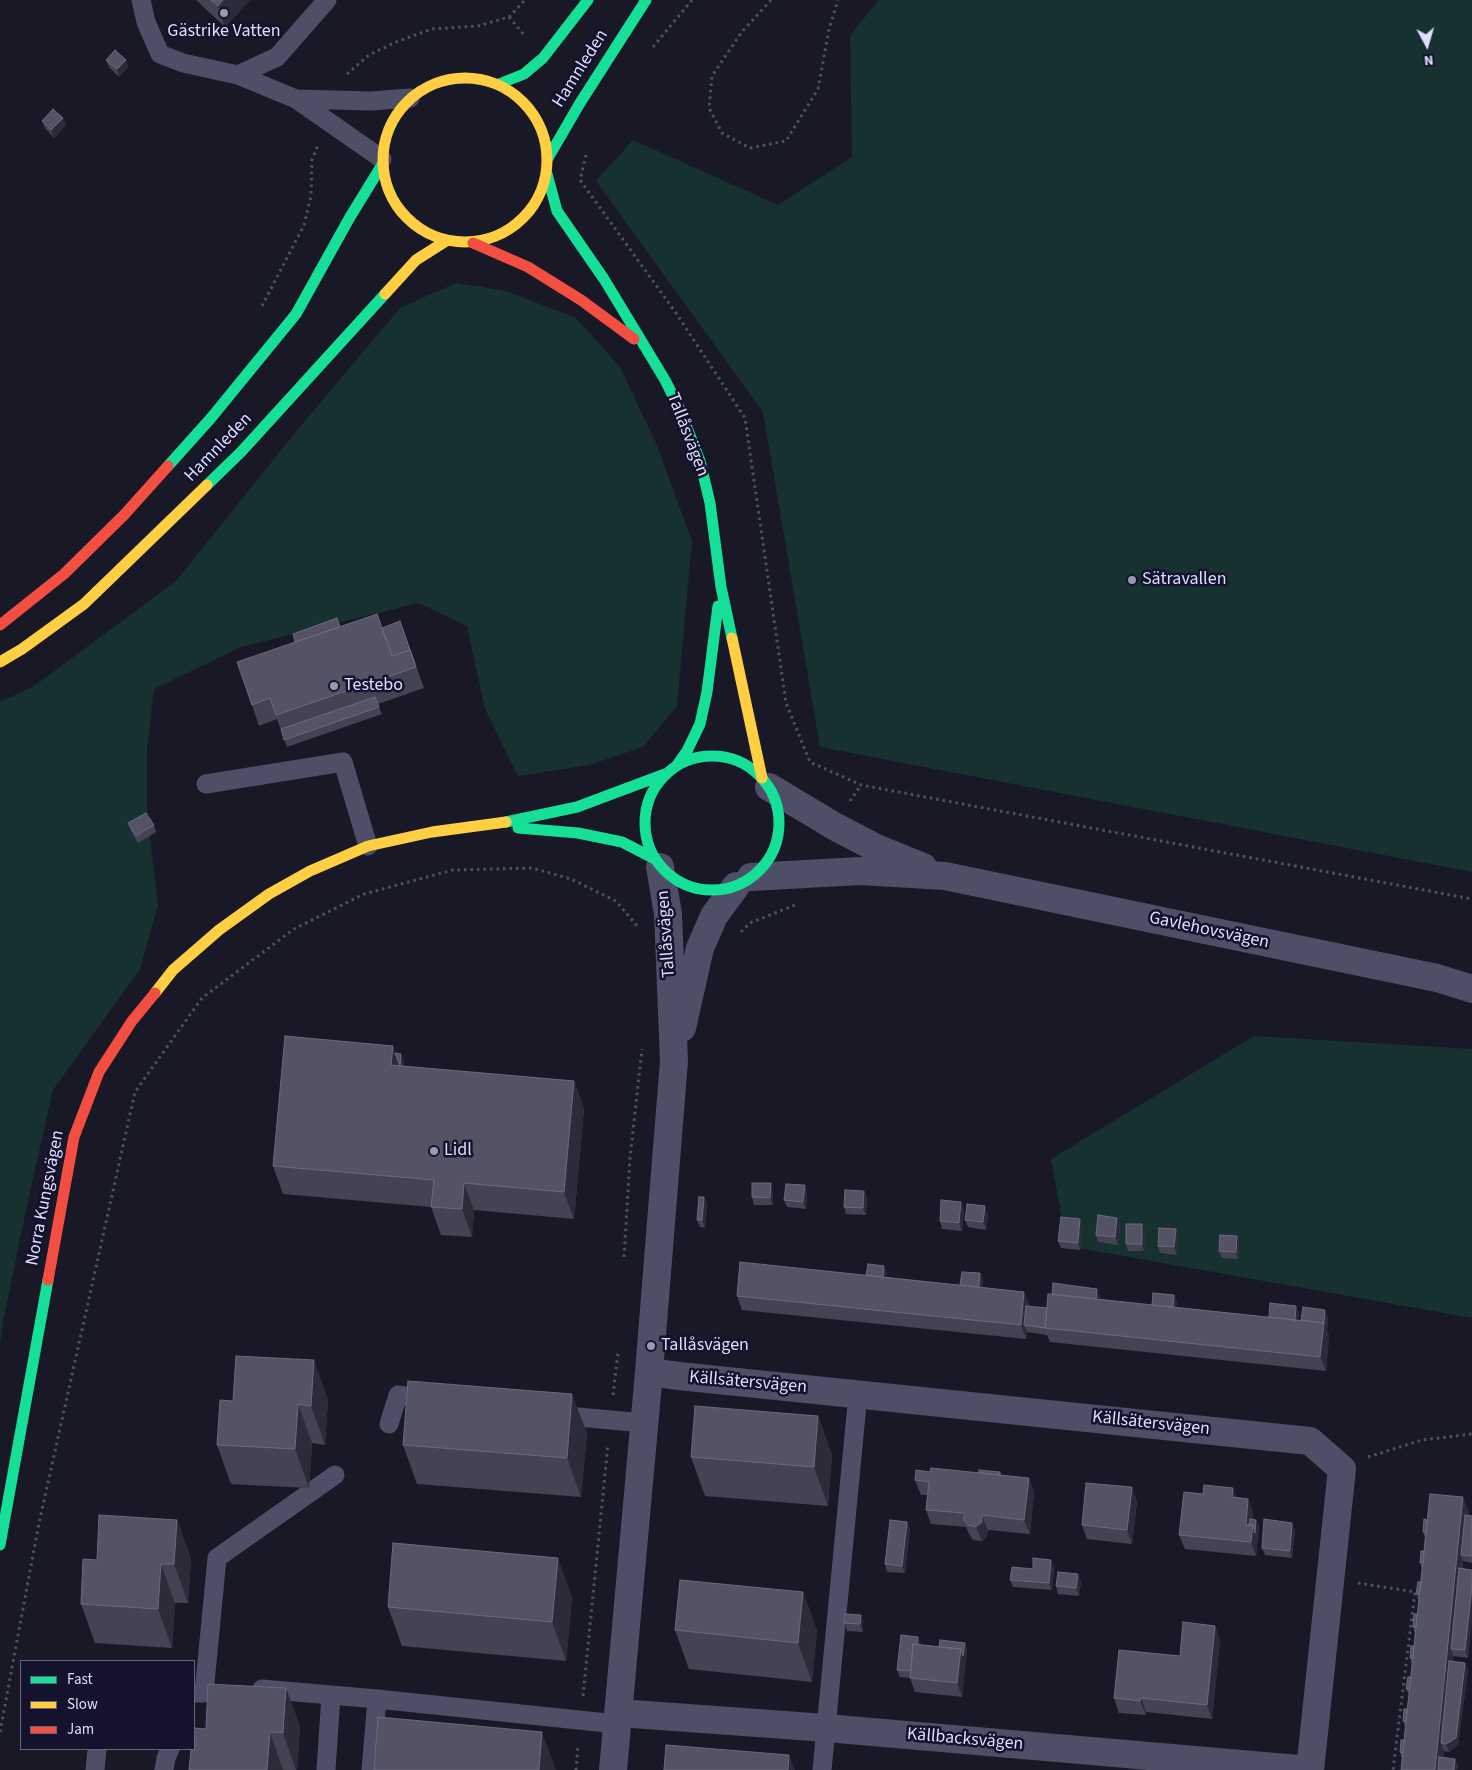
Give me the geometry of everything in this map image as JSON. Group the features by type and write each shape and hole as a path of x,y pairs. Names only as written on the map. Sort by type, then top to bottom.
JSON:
{"street":[{"name":"Hamnleden","path":"498,84 524,74 543,58 588,0"},
{"name":"Hamnleden","path":"548,158 580,103 646,0"},
{"path":"452,78 476,78 498,84 518,96 534,114 544,135 548,158 547,174 538,199 521,221 499,235 473,243 446,241 422,231 402,214 388,191 382,162 386,136 395,116 410,98 430,86 452,78"},
{"name":"Hamnleden","path":"0,625 71,567 124,515 211,418 296,314 382,162"},
{"name":"Tallåsvägen","path":"547,174 557,211 604,279 665,380 680,410 700,461 710,503 721,587 766,783 777,806 779,826 775,846 765,864 743,882 714,916 700,948 674,1061"},
{"name":"Hamnleden","path":"0,662 22,649 84,604 241,452 416,260 446,241"},
{"name":"Tallåsvägen","path":"473,243 528,267 581,300 645,347"},
{"name":"Tallåsvägen","path":"677,765 687,751 700,724 707,692 721,587"},
{"name":"Tallåsvägen","path":"613,1770 649,1372 674,1061 668,914 658,863 646,838 645,814 651,792 665,774 677,765 694,758 713,755 731,758 748,766 766,783"},
{"name":"Norra Kungsvägen","path":"0,1546 72,1146 99,1072 132,1021 173,970 219,930 269,894 310,870 368,846 432,832 492,825 577,807 665,774"},
{"name":"Gavlehovsvägen","path":"766,783 834,826 876,848 945,876"},
{"name":"Norra Kungsvägen","path":"492,825 578,833 622,842 658,863"},
{"name":"Tallåsvägen","path":"658,863 676,880 695,888 716,890 743,882"},
{"name":"Gavlehovsvägen","path":"743,882 812,873 860,871 945,876 1437,978 1472,988"},
{"name":"Källsätersvägen","path":"649,1372 1310,1441 1342,1468"},
{"path":"1310,1770 1342,1468"},
{"name":"Källbacksvägen","path":"618,1719 826,1728 1310,1770"}],"lane":[{"path":"141,0 146,22 160,54 182,63 238,75 296,99 382,162"},
{"path":"238,75 277,58 327,0"},
{"path":"296,99 371,101 410,98"},
{"path":"206,784 343,762 368,846"},
{"path":"822,1770 858,1394"},
{"path":"389,1424 398,1395 448,1402"},
{"path":"541,1413 644,1423"},
{"path":"223,1691 197,1697 217,1558 335,1475"},
{"path":"242,1689 377,1699 580,1720 618,1719"},
{"path":"326,1770 331,1695"},
{"path":"371,1770 377,1699"},
{"path":"95,1770 97,1750"},
{"path":"164,1770 170,1750"}],"path":[{"path":"336,100 344,76 369,55 396,42 432,30 478,26 509,17 525,0"},
{"path":"771,0 741,33 712,76 709,108 722,133 750,148 786,141 818,89 829,29 838,0"},
{"path":"259,311 304,224 311,196 312,160 328,122"},
{"path":"834,826 861,785 1472,899"},
{"path":"0,1732 38,1523 136,1092 202,998 294,929 364,894 453,870 532,868 571,879 616,901 648,938 669,943"},
{"path":"700,948 722,951 750,923 798,904 812,873"},
{"path":"624,1257 630,1158 642,1040"},
{"path":"576,1770 618,1354"},
{"path":"1342,1468 1373,1455 1422,1440 1472,1434"},
{"path":"1330,1579 1415,1592 1393,1770"}],"green space":[{"name":"Sätravallen","path":"879,0 1472,0 1472,872 820,747 763,412 596,181 633,140 778,205 852,157 850,35"},
{"path":"456,283 506,291 576,318 620,367 656,443 692,541 677,706 643,747 589,765 518,776 485,709 467,626 418,603 241,647 154,689 147,750 147,813 158,905 140,969 53,1090 29,1196 0,1344 0,702 34,686 176,581 294,434 400,308"},
{"path":"1254,1036 1472,1049 1472,1318 1067,1246 1051,1159"}],"building":[{"path":"211,0 223,0 218,6"},
{"path":"115,50 126,60 117,69 106,60"},
{"path":"53,109 63,118 51,130 42,121"},
{"name":"Testebo","path":"377,614 392,656 410,650 416,667 276,715 270,698 252,705 237,662"},
{"path":"337,618 340,627 295,642 293,634"},
{"path":"400,621 415,664 410,650 392,656 382,628"},
{"path":"375,697 379,707 284,740 281,729"},
{"path":"146,813 154,825 136,836 128,823"},
{"name":"Lidl","path":"285,1036 393,1046 391,1065 574,1081 564,1192 464,1183 462,1209 431,1207 434,1180 273,1166"},
{"path":"395,1053 401,1054 400,1066"},
{"path":"752,1183 771,1183 770,1198 752,1197"},
{"path":"786,1184 805,1185 803,1202 784,1200"},
{"path":"845,1190 864,1191 863,1208 844,1207"},
{"path":"699,1197 704,1197 702,1220 697,1220"},
{"path":"941,1200 961,1202 959,1223 940,1221"},
{"path":"967,1204 985,1206 983,1222 965,1220"},
{"path":"1098,1215 1117,1218 1115,1237 1096,1235"},
{"path":"1061,1217 1080,1219 1078,1243 1058,1241"},
{"path":"1126,1224 1142,1224 1142,1244 1126,1244"},
{"path":"1159,1228 1176,1229 1174,1247 1158,1246"},
{"path":"1220,1235 1237,1236 1236,1252 1219,1251"},
{"path":"740,1262 1024,1292 1021,1325 737,1296"},
{"path":"868,1264 884,1266 883,1277 866,1275"},
{"path":"962,1272 980,1273 979,1287 960,1285"},
{"path":"1053,1283 1097,1289 1096,1299 1052,1294"},
{"path":"1153,1293 1174,1295 1173,1307 1152,1305"},
{"path":"1048,1294 1324,1323 1320,1357 1045,1328"},
{"path":"1270,1303 1296,1306 1295,1320 1269,1317"},
{"path":"1026,1306 1047,1308 1045,1328 1024,1325"},
{"path":"1303,1307 1325,1310 1324,1323 1301,1320"},
{"path":"236,1356 314,1360 311,1406 298,1404 295,1449 217,1445 220,1400 233,1401"},
{"path":"408,1381 572,1394 567,1458 403,1445"},
{"path":"695,1406 818,1416 814,1467 691,1457"},
{"path":"931,1468 1029,1478 1024,1520 982,1515 982,1522 976,1527 968,1525 964,1520 964,1513 926,1510 929,1482 915,1480 916,1470 930,1472"},
{"path":"979,1470 1000,1472 1000,1475 979,1473"},
{"path":"1086,1483 1132,1487 1127,1530 1082,1525"},
{"path":"1204,1485 1233,1488 1232,1497 1248,1499 1246,1525 1253,1525 1251,1542 1179,1535 1184,1492 1203,1494"},
{"path":"1430,1494 1463,1497 1435,1770 1401,1770"},
{"path":"99,1515 177,1520 174,1564 161,1564 158,1609 81,1604 83,1559 97,1560"},
{"path":"1465,1515 1472,1516 1472,1556 1461,1555"},
{"path":"1250,1519 1256,1520 1255,1533 1253,1525 1249,1525"},
{"path":"1264,1519 1292,1523 1290,1551 1262,1548"},
{"path":"1424,1519 1427,1520 1426,1532 1423,1532"},
{"path":"890,1520 907,1522 902,1566 885,1564"},
{"path":"393,1543 558,1558 552,1622 388,1607"},
{"path":"1421,1551 1424,1551 1423,1563 1420,1563"},
{"path":"1033,1558 1051,1560 1049,1583 1010,1580 1012,1567 1033,1569"},
{"path":"1459,1568 1472,1570 1465,1650 1451,1649"},
{"path":"1058,1572 1078,1574 1076,1588 1056,1586"},
{"path":"680,1580 803,1592 798,1643 675,1630"},
{"path":"1418,1582 1421,1582 1419,1594 1416,1594"},
{"path":"845,1614 861,1615 860,1624 844,1623"},
{"path":"1414,1614 1417,1614 1416,1627 1413,1627"},
{"path":"1183,1622 1215,1626 1207,1705 1141,1698 1140,1701 1114,1698 1119,1650 1180,1656"},
{"path":"901,1635 918,1637 917,1645 913,1644 911,1671 897,1670"},
{"path":"940,1640 965,1643 963,1656 961,1649 939,1647"},
{"path":"913,1644 961,1649 957,1683 910,1678"},
{"path":"1411,1646 1414,1646 1413,1658 1410,1658"},
{"path":"1449,1661 1465,1663 1456,1738 1446,1744 1441,1743"},
{"path":"1408,1677 1411,1677 1409,1689 1406,1689"},
{"path":"208,1684 286,1688 283,1733 270,1732 267,1770 189,1770 191,1750 195,1750 195,1728 206,1729"},
{"path":"1404,1709 1407,1709 1406,1721 1403,1721"},
{"path":"378,1717 542,1732 539,1770 374,1770"},
{"path":"1401,1740 1404,1740 1403,1753 1400,1752"},
{"path":"666,1745 789,1755 788,1770 664,1770"},
{"path":"1439,1757 1455,1759 1454,1770 1438,1770"}],"traffic: fast":[{"path":"499,84 524,74 543,58 588,0"},
{"path":"548,158 580,103 646,0"},
{"path":"168,466 211,418 296,314 350,217 382,165"},
{"path":"547,174 557,211 604,279 665,380 680,410 700,461 710,503 721,587 732,638"},
{"path":"207,485 241,452 385,294"},
{"path":"677,765 687,751 700,724 707,692 718,606"},
{"path":"712,756 738,761 749,767 759,776 768,786 774,797 779,823 774,849 768,860 759,870 749,879 738,885 712,890 686,885 675,879 665,870 656,860 650,849 645,823 650,797 656,786 665,776 675,767 686,761 712,756"},
{"path":"506,822 577,807 665,774"},
{"path":"518,828 578,833 622,842 655,859"},
{"path":"0,1545 48,1280"}],"traffic: slow":[{"path":"473,78 489,81 504,87 529,108 538,121 544,136 547,160 546,176 538,199 517,224 504,233 489,239 457,242 441,239 426,233 401,212 392,199 386,184 383,152 386,136 392,121 413,96 426,87 441,81 473,78"},
{"path":"385,294 416,260 446,241"},
{"path":"0,662 22,649 84,604 207,485"},
{"path":"732,638 762,778"},
{"path":"155,993 173,970 219,930 269,894 310,871 368,846 432,832 506,822"}],"traffic: jam":[{"path":"473,243 528,267 581,300 634,339"},
{"path":"0,625 64,574 124,515 168,466"},
{"path":"48,1280 74,1137 99,1072 132,1021 155,993"}],"place":[{"name":"Gästrike Vatten","path":"224,13"},
{"name":"Sätravallen","path":"1132,580"},
{"name":"Testebo","path":"334,686"},
{"name":"Lidl","path":"434,1151"},
{"name":"Tallåsvägen","path":"651,1346"}]}
